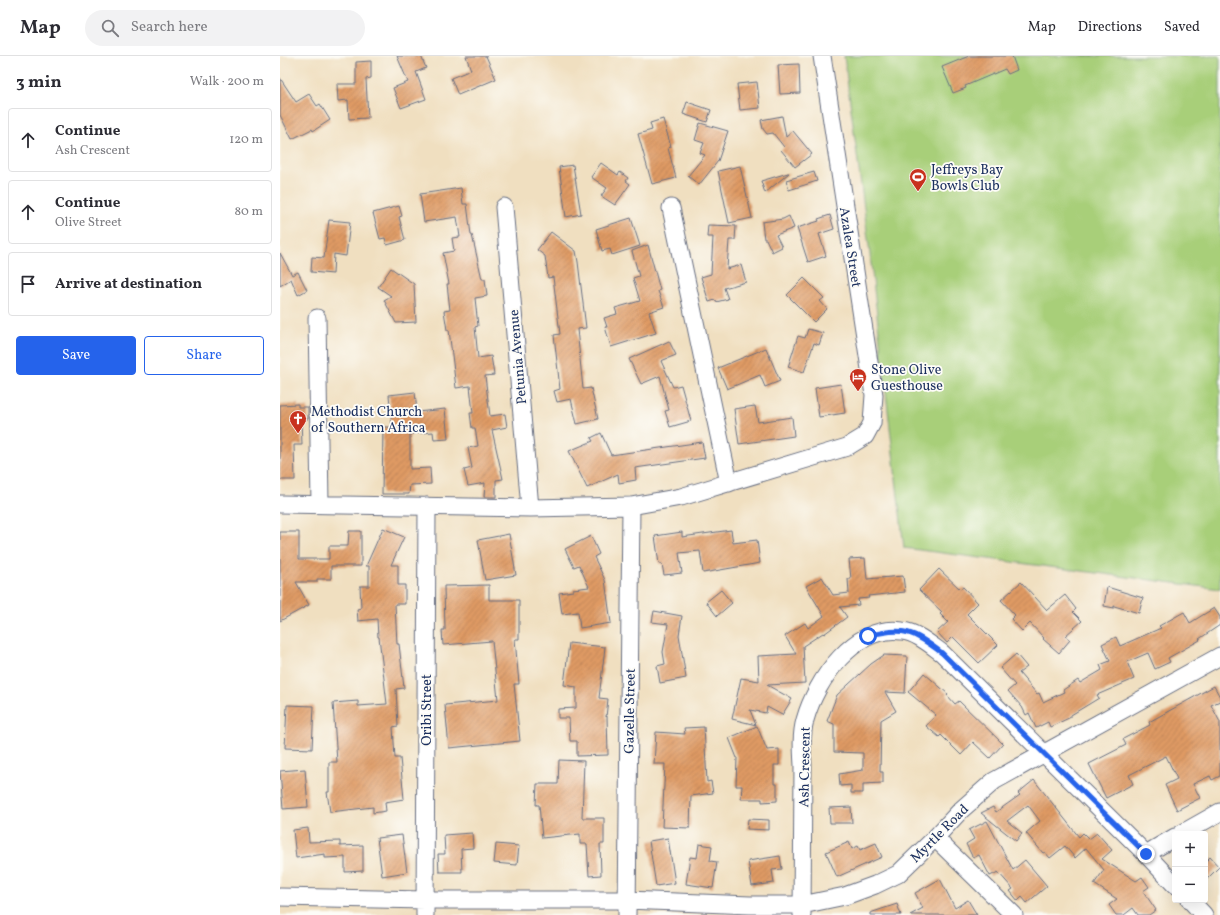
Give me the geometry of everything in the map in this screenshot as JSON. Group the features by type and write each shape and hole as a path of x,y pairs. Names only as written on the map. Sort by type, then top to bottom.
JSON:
{"street":[{"name":"Azalea Street","path":"729,483 847,447 865,436 872,423 874,395 822,56"},
{"name":"Petunia Avenue","path":"504,207 530,508"},
{"path":"280,504 530,508 631,506 681,497 729,483 671,208"},
{"path":"317,318 320,504"},
{"name":"Oribi Street","path":"425,907 427,506"},
{"name":"Gazelle Street","path":"627,908 631,506"},
{"name":"Ash Crescent","path":"802,910 802,744 804,720 815,693 830,668 848,650 868,636 886,631 903,631 924,640 942,653 1146,854 1172,882"},
{"name":"Myrtle Road","path":"280,896 425,907 627,908 750,904 802,910 845,896 898,874 961,810 994,781 1220,656"},
{"path":"1186,831 1220,812"},
{"path":"935,838 1014,915"},
{"path":"1146,854 1172,839"},
{"path":"1193,903 1204,915"}],"green space":[{"path":"844,56 1220,56 1220,589 904,548 869,246"}],"building":[{"path":"397,56 421,56 426,68 416,72 426,99 401,108 393,88 408,82"},
{"path":"466,56 486,56 496,79 458,95 451,78 471,70"},
{"path":"969,56 1012,56 1017,70 1008,74 1005,69 965,86 966,88 953,93 942,67"},
{"path":"371,61 371,78 366,79 368,118 349,119 348,100 338,101 337,84 356,84 356,62"},
{"path":"799,64 800,93 780,94 778,65"},
{"path":"280,78 296,102 309,94 317,106 320,104 330,120 313,131 312,129 292,139 280,115"},
{"path":"757,82 760,108 740,110 737,84"},
{"path":"687,102 711,110 707,122 683,114"},
{"path":"782,116 786,137 793,131 812,154 795,167 781,150 784,147 773,133 767,134 763,129 761,120"},
{"path":"663,119 671,147 668,148 676,178 652,184 638,134 652,130 650,123"},
{"path":"700,123 728,131 718,161 699,185 688,176 705,155 700,153 704,143 695,140"},
{"path":"601,163 618,175 620,172 628,178 626,181 630,184 615,205 601,196 607,188 591,177"},
{"path":"573,165 581,214 566,217 559,167"},
{"path":"740,166 752,218 729,223 718,171"},
{"path":"814,172 817,181 789,190 786,180"},
{"path":"789,173 765,193 761,181"},
{"path":"461,188 463,204 467,204 471,235 482,279 485,279 487,296 475,298 478,326 475,327 478,358 491,356 494,375 485,376 490,416 505,414 507,427 492,430 503,479 496,480 496,497 484,497 485,483 468,486 464,470 472,468 468,448 478,446 475,428 472,428 470,413 473,413 470,386 456,388 449,330 447,330 444,311 450,310 447,284 449,284 443,253 454,251 452,238 460,237 457,217 424,222 420,194"},
{"path":"399,206 402,216 399,217 405,240 387,245 385,238 380,239 373,213"},
{"path":"830,215 834,229 819,234 826,256 808,262 797,228 819,221 818,219"},
{"path":"789,216 794,228 776,235 782,247 772,252 766,239 764,239 762,222 783,219"},
{"path":"631,218 640,246 612,255 610,249 602,251 596,229"},
{"path":"329,220 350,222 346,256 334,254 333,274 311,272 312,257 324,258"},
{"path":"708,225 736,226 735,240 729,240 727,269 741,265 746,282 724,288 728,299 716,302 715,300 709,302 701,277 711,274 713,237 707,237"},
{"path":"551,232 576,251 578,262 586,328 577,329 583,389 591,388 598,419 577,424 571,399 557,402 554,391 560,389 554,335 560,334 553,277 548,278 545,256 537,250"},
{"path":"648,245 660,290 658,291 664,307 649,312 656,333 611,347 604,318 617,314 615,308 640,301 633,278 639,276 632,251"},
{"path":"280,253 292,275 298,272 307,290 298,295 291,279 280,286"},
{"path":"391,268 414,284 416,322 396,323 384,300 391,296 378,287"},
{"path":"804,278 824,298 820,301 827,309 814,322 787,295"},
{"path":"808,329 823,333 819,345 814,343 804,372 788,367 798,336 805,338"},
{"path":"669,341 676,355 661,361 673,387 681,385 691,421 670,427 665,411 669,410 660,376 641,384 629,359"},
{"path":"766,348 780,381 765,387 760,375 727,389 718,368"},
{"path":"841,384 845,413 819,417 815,388"},
{"path":"415,392 417,412 445,409 448,439 434,440 433,432 410,434 410,469 430,468 431,484 410,485 409,494 382,494 383,427 392,427 389,395"},
{"path":"298,404 298,407 308,407 308,419 301,419 302,445 294,445 295,480 280,480 280,405"},
{"path":"755,406 758,422 792,417 794,436 739,444 734,409"},
{"path":"601,433 611,455 702,442 705,458 635,468 636,480 619,483 618,474 587,488 569,451 593,441 591,438"},
{"path":"383,528 404,537 391,565 398,565 398,585 405,585 405,604 395,604 397,644 399,644 404,688 396,689 398,726 393,727 395,758 400,758 404,799 385,802 386,811 373,813 373,807 330,812 327,792 329,792 329,762 337,762 333,703 358,701 358,706 387,704 377,619 358,621 357,609 361,608 360,586 369,586 369,566 366,566"},
{"path":"731,530 733,543 757,540 760,563 703,573 700,551 679,553 682,573 664,575 662,564 659,564 655,536 682,532 682,537"},
{"path":"349,531 361,531 361,566 331,566 331,579 317,579 317,582 296,582 309,605 280,621 280,532 299,532 299,559 329,559 329,546 348,546"},
{"path":"509,534 516,575 485,580 478,540"},
{"path":"591,536 599,554 594,557 605,580 611,623 580,628 578,612 562,614 559,593 589,587 579,565 574,567 565,549"},
{"path":"865,558 867,579 903,576 905,592 868,596 869,598 858,599 859,605 840,607 847,617 824,634 823,633 803,646 805,683 767,685 792,699 782,715 767,707 766,713 750,710 756,725 732,719 741,678 759,681 758,656 796,654 785,636 805,623 808,628 824,616 806,586 822,577 833,595 849,593 848,579 851,579 849,559"},
{"path":"939,569 960,589 963,587 978,603 967,614 998,645 979,663 953,637 947,643 937,632 948,622 940,614 942,612 919,590"},
{"path":"1021,582 1047,610 1065,595 1076,609 1073,612 1082,621 1065,636 1070,640 1059,653 1043,639 1044,638 1030,623 1022,631 1011,619 1015,615 1001,600"},
{"path":"489,585 489,600 519,600 519,639 515,639 519,684 514,684 520,741 449,748 445,705 498,700 492,641 443,645 442,630 445,630 444,586"},
{"path":"1107,587 1143,598 1139,613 1114,606 1114,608 1104,606"},
{"path":"721,590 732,603 717,616 706,602"},
{"path":"1214,608 1220,617 1220,625 1199,639 1200,640 1168,658 1170,662 1155,669 1148,653 1127,662 1134,679 1097,695 1099,698 1071,715 1071,717 1050,727 1048,722 1036,728 1029,713 1026,715 1022,707 1008,691 1015,685 1000,668 1016,654 1027,667 1019,673 1037,694 1039,693 1043,702 1064,692 1063,690 1078,680 1080,683 1102,670 1100,665 1110,661 1102,644 1116,637 1120,646 1161,628 1159,626 1184,612 1190,623"},
{"path":"654,611 682,616 679,635 686,678 660,683 657,666 665,664 663,652 668,624 652,622"},
{"path":"569,643 605,647 599,698 608,699 606,717 607,716 608,755 577,756 577,741 570,741 569,718 558,718 558,709 576,708 576,687 564,685"},
{"path":"884,655 907,656 905,693 885,692 896,711 881,720 880,772 883,772 883,783 863,784 863,793 851,793 851,785 840,786 839,774 863,770 863,753 834,752 834,724 827,721 837,695 871,664"},
{"path":"924,673 948,694 947,695 955,704 959,701 1003,744 990,758 973,742 961,755 941,735 939,737 926,726 936,715 908,692"},
{"path":"1214,686 1220,697 1220,701 1211,705 1220,722 1220,776 1212,780 1210,776 1193,784 1200,798 1177,810 1165,785 1177,779 1166,756 1129,775 1133,784 1106,798 1089,764 1126,745 1123,739 1150,725 1149,722"},
{"path":"287,705 314,706 312,749 285,748"},
{"path":"757,726 767,750 779,749 779,765 774,765 774,784 777,784 777,801 762,802 762,799 741,799 742,786 736,786 737,758 729,738"},
{"path":"704,727 707,782 711,781 713,793 691,796 690,828 662,827 665,764 654,764 656,732 685,734 684,728"},
{"path":"559,760 584,761 582,818 604,818 604,844 600,844 601,875 589,876 587,844 580,844 580,834 542,838 539,805 536,805 537,784 558,784"},
{"path":"305,769 308,807 283,809 280,771"},
{"path":"1034,780 1079,837 1083,833 1089,839 1097,833 1112,850 1102,859 1136,881 1142,877 1149,887 1143,891 1156,910 1149,915 1138,915 1133,908 1124,915 1116,915 1109,905 1117,899 1094,884 1104,870 1086,848 1075,858 1065,846 1050,858 1045,852 1043,853 1026,833 1040,821 1028,805 1007,821 1022,833 1016,841 981,813 993,807 996,812 1020,795 1018,793"},
{"path":"851,807 852,823 830,823 829,808"},
{"path":"748,819 769,820 769,830 747,829"},
{"path":"987,821 1013,870 1025,860 1047,886 1027,903 1022,897 1018,901 1010,891 1013,889 998,872 990,876 979,855 973,858 966,844 974,839 969,830"},
{"path":"308,828 309,842 340,841 340,846 363,845 363,871 345,872 345,857 325,858 325,854 296,858 293,830"},
{"path":"472,833 473,848 461,849 462,872 439,872 438,854 445,854 444,835"},
{"path":"402,835 407,872 382,876 377,838"},
{"path":"668,838 675,883 656,886 649,841"},
{"path":"849,842 852,849 858,846 860,850 876,843 882,857 837,877 826,852"},
{"path":"496,844 519,846 517,865 494,863"},
{"path":"699,844 712,846 710,861 717,862 713,888 686,884 690,857 697,858"},
{"path":"780,856 782,869 772,870 774,883 752,886 748,861"},
{"path":"1210,857 1219,867 1208,878 1208,867 1208,859"},
{"path":"940,879 955,908 968,900 977,915 910,915 923,908 915,893"},
{"path":"897,904 901,915 870,915 870,913"}],"place":[{"name":"Jeffreys Bay Bowls Club","path":"918,192"},
{"name":"Stone Olive Guesthouse","path":"858,392"},
{"name":"Methodist Church of Southern Africa","path":"298,434"}],"route":[{"path":"868,636 886,631 903,631 924,640 942,653 1146,854"}]}
